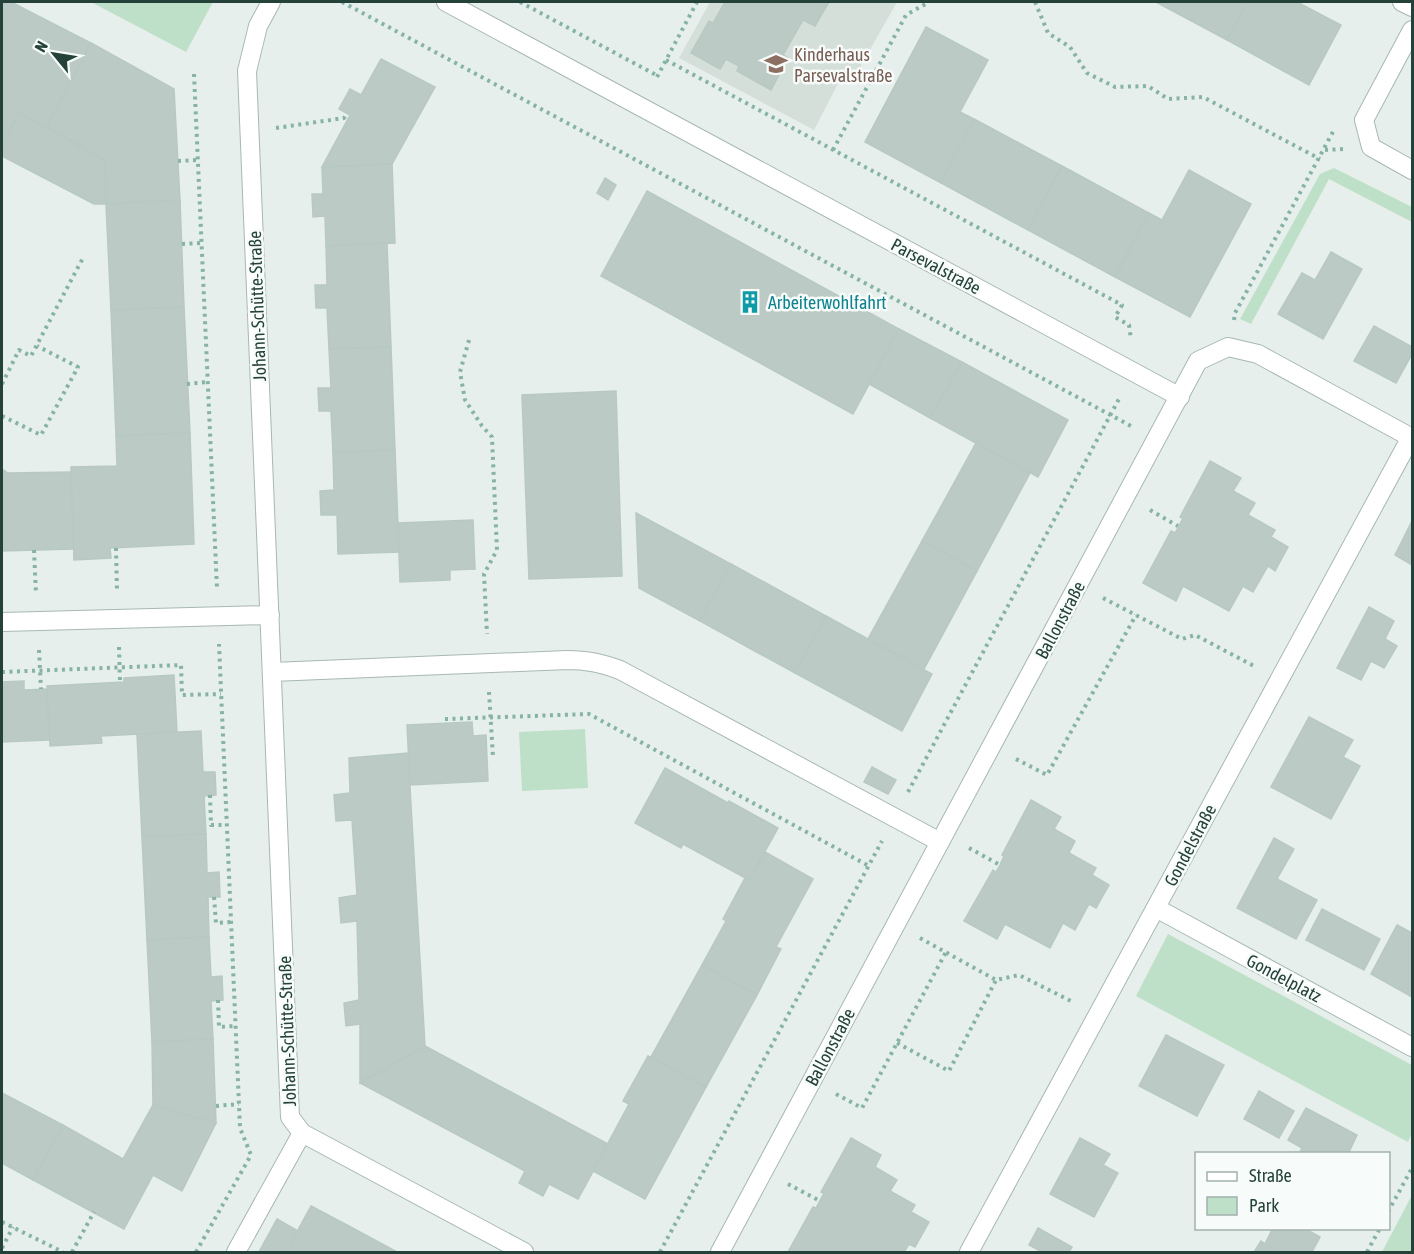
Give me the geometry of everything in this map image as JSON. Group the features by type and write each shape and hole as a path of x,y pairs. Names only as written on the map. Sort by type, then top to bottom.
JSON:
{"street":[{"name":"Johann-Schütte-Straße","path":"272,2 258,26 247,71 290,1117 302,1133"},
{"name":"Parsevalstraße","path":"446,2 1180,397"},
{"path":"1402,2 1413,7"},
{"path":"1413,30 1365,120 1371,147 1413,170"},
{"path":"1180,397 1198,361 1228,347 1258,354 1412,438"},
{"name":"Ballonstraße","path":"720,1252 1180,397"},
{"name":"Gondelstraße","path":"969,1252 1412,438"},
{"path":"2,622 270,615"},
{"path":"272,672 586,660 602,663 620,670 943,838"},
{"name":"Gondelplatz","path":"1155,908 1413,1047"},
{"path":"236,1252 302,1133 524,1252"}],"path":[{"path":"342,2 1156,440"},
{"path":"520,2 658,76"},
{"path":"641,106 697,2"},
{"path":"833,150 906,15 929,2"},
{"path":"1035,2 1048,33 1070,47 1087,73 1115,87 1148,86 1168,99 1203,96 1320,159"},
{"path":"666,60 1122,305 1115,317 1129,326 1134,372"},
{"path":"194,74 240,1128 251,1155 196,1252"},
{"path":"250,132 344,118 347,113"},
{"path":"1228,347 1235,313 1341,118"},
{"path":"178,161 198,160"},
{"path":"182,244 201,243"},
{"path":"2,384 20,350 31,356 84,256"},
{"path":"469,340 460,372 465,400 492,437 497,550 484,574 493,757"},
{"path":"2,416 41,435 78,367 37,346"},
{"path":"187,384 208,382"},
{"path":"1078,585 1182,639 1196,635 1279,679"},
{"path":"992,747 1047,775 1136,615"},
{"path":"2,672 181,665 182,695 221,694"},
{"path":"445,719 589,714 869,866"},
{"path":"210,795 211,825 226,825"},
{"path":"943,838 1000,865"},
{"path":"214,897 216,923 231,922"},
{"path":"896,925 996,980 1019,975 1098,1014"},
{"path":"811,1082 862,1108 946,952"},
{"path":"897,1043 949,1071 996,980"},
{"path":"218,1000 219,1027 235,1026"},
{"path":"216,1106 239,1104"},
{"path":"1390,1210 1413,1168"},
{"path":"764,1170 820,1201"},
{"path":"72,1252 93,1212"},
{"path":"2,1221 63,1252"},
{"path":"2,1248 13,1227"},
{"path":"1367,1252 1379,1230"}],"shaded area":[{"name":"Kinderhaus Parsevalstraße","path":"710,2 897,2 859,69 842,76 814,130 679,58"}],"green space":[{"path":"91,2 213,2 186,52"},
{"path":"1334,168 1412,207 1412,222 1329,179 1251,324 1240,319 1320,174"},
{"path":"585,729 588,788 522,791 519,732"},
{"path":"1168,934 1412,1065 1412,1133 1408,1142 1136,996"},
{"path":"1412,1195 1412,1252 1382,1252"}],"building":[{"path":"2,2 11,2 91,43 47,127 19,113 2,147"},
{"path":"725,2 829,2 815,26 803,20 783,55 788,58 771,90 737,71 739,66 726,59 720,69 691,53 709,21 713,23"},
{"path":"1156,2 1248,2 1227,40"},
{"path":"1248,2 1297,2 1341,25 1309,85 1227,40"},
{"path":"926,27 988,60 960,112 974,119 941,183 865,142"},
{"path":"91,43 174,89 180,200 106,204 105,160 47,127"},
{"path":"381,59 435,87 392,164 322,167 350,115 339,109 350,89 361,95"},
{"path":"19,113 105,160 106,204 94,204 2,156 2,147"},
{"path":"974,119 1062,166 1028,230 941,183"},
{"path":"392,164 395,243 326,246 325,216 313,217 312,194 323,194 322,167"},
{"path":"1062,166 1149,213 1115,277 1028,230"},
{"path":"1189,170 1251,204 1190,317 1115,277 1149,213 1162,220"},
{"path":"605,178 616,185 608,200 597,193"},
{"name":"Arbeiterwohlfahrt","path":"647,191 899,329 853,414 601,276"},
{"path":"180,200 184,307 111,310 106,204"},
{"path":"387,243 391,347 329,349 327,308 316,308 315,285 327,285 326,246"},
{"path":"1331,252 1362,269 1323,339 1278,314 1302,273 1315,280"},
{"path":"184,307 190,433 116,436 111,310"},
{"path":"1374,326 1412,347 1412,354 1396,383 1354,361"},
{"path":"899,329 962,362 930,418 869,384"},
{"path":"391,347 395,450 333,453 331,411 319,411 318,388 331,388 329,349"},
{"path":"962,362 1068,420 1038,477 930,418"},
{"path":"616,391 622,576 529,579 522,395"},
{"path":"190,433 194,544 110,548 111,558 74,560 71,467 117,466 116,436"},
{"path":"976,443 1030,473 977,571 922,541"},
{"path":"395,450 399,552 338,554 337,515 321,515 320,491 334,490 333,453"},
{"path":"1210,461 1241,478 1233,491 1255,503 1248,515 1275,530 1271,537 1288,547 1275,571 1268,566 1253,592 1243,586 1229,611 1183,586 1176,601 1143,583 1171,531 1175,533 1183,518 1180,517"},
{"path":"2,469 8,473 71,472 73,549 2,551"},
{"path":"636,513 731,564 700,621 639,588"},
{"path":"473,520 475,569 450,570 450,580 400,582 398,523"},
{"path":"1412,521 1412,565 1395,555"},
{"path":"922,541 977,571 924,669 868,639"},
{"path":"731,564 826,616 795,673 700,621"},
{"path":"1369,607 1394,621 1385,639 1397,646 1384,668 1371,661 1361,680 1337,668"},
{"path":"826,616 932,674 902,731 795,673"},
{"path":"174,675 177,732 101,736 102,743 50,746 47,686 124,682 124,678"},
{"path":"24,681 24,690 47,689 49,740 2,742 2,682"},
{"path":"1309,717 1353,740 1343,757 1360,766 1331,819 1271,787"},
{"path":"472,722 473,736 486,735 488,781 410,785 407,725"},
{"path":"201,731 203,772 215,772 216,795 204,796 206,834 142,837 137,734"},
{"path":"408,753 425,1046 360,1083 360,1024 346,1026 344,1003 359,1000 357,921 341,923 339,898 357,895 352,820 336,821 334,795 350,793 349,758"},
{"path":"872,767 896,780 888,794 864,782"},
{"path":"665,768 778,828 749,880 683,844 681,848 635,823"},
{"path":"1031,800 1061,817 1054,829 1075,841 1069,853 1096,868 1092,875 1109,885 1096,908 1089,904 1075,930 1063,923 1050,948 1005,924 997,939 964,921 993,870 996,872 1000,865 1004,856 1002,855"},
{"path":"206,834 207,873 219,872 220,897 208,897 209,937 147,940 142,837"},
{"path":"1274,838 1294,849 1277,879 1317,900 1296,939 1237,908"},
{"path":"765,852 813,879 776,947 781,949 757,995 702,965 726,921 723,919 745,878 749,880"},
{"path":"1322,909 1380,939 1364,970 1306,940"},
{"path":"1397,925 1412,933 1412,997 1371,974"},
{"path":"209,937 211,977 222,976 223,1000 211,1001 213,1039 152,1042 147,940"},
{"path":"702,965 757,995 706,1087 651,1057"},
{"path":"1166,1035 1224,1065 1197,1116 1139,1086"},
{"path":"213,1039 216,1123 153,1105 152,1042"},
{"path":"425,1046 608,1144 578,1199 549,1184 543,1196 519,1183 525,1171 360,1083"},
{"path":"648,1056 706,1087 645,1199 593,1171 629,1104 623,1101"},
{"path":"1259,1091 1294,1111 1279,1138 1244,1119"},
{"path":"2,1093 63,1125 33,1180 2,1163"},
{"path":"153,1105 216,1123 182,1191 153,1175 124,1229 33,1180 63,1125 123,1159"},
{"path":"1306,1108 1357,1135 1349,1152 1300,1152 1302,1148 1288,1140"},
{"path":"851,1138 881,1155 875,1167 897,1180 890,1191 915,1205 911,1212 929,1222 915,1247 909,1244 904,1252 788,1252 813,1207 816,1208 824,1193 821,1192"},
{"path":"1080,1138 1110,1154 1103,1165 1118,1173 1094,1217 1050,1194"},
{"path":"311,1206 345,1224 397,1252 286,1252"},
{"path":"277,1219 298,1231 286,1252 259,1252"},
{"path":"1038,1228 1072,1247 1069,1252 1042,1252 1029,1245"},
{"path":"1272,1230 1308,1230 1320,1237 1312,1252 1282,1252 1265,1244"},
{"path":"1261,1241 1265,1244 1282,1252 1254,1252"}],"place":[{"name":"Kinderhaus Parsevalstraße","path":"776,64"},
{"name":"Arbeiterwohlfahrt","path":"750,302"}]}
